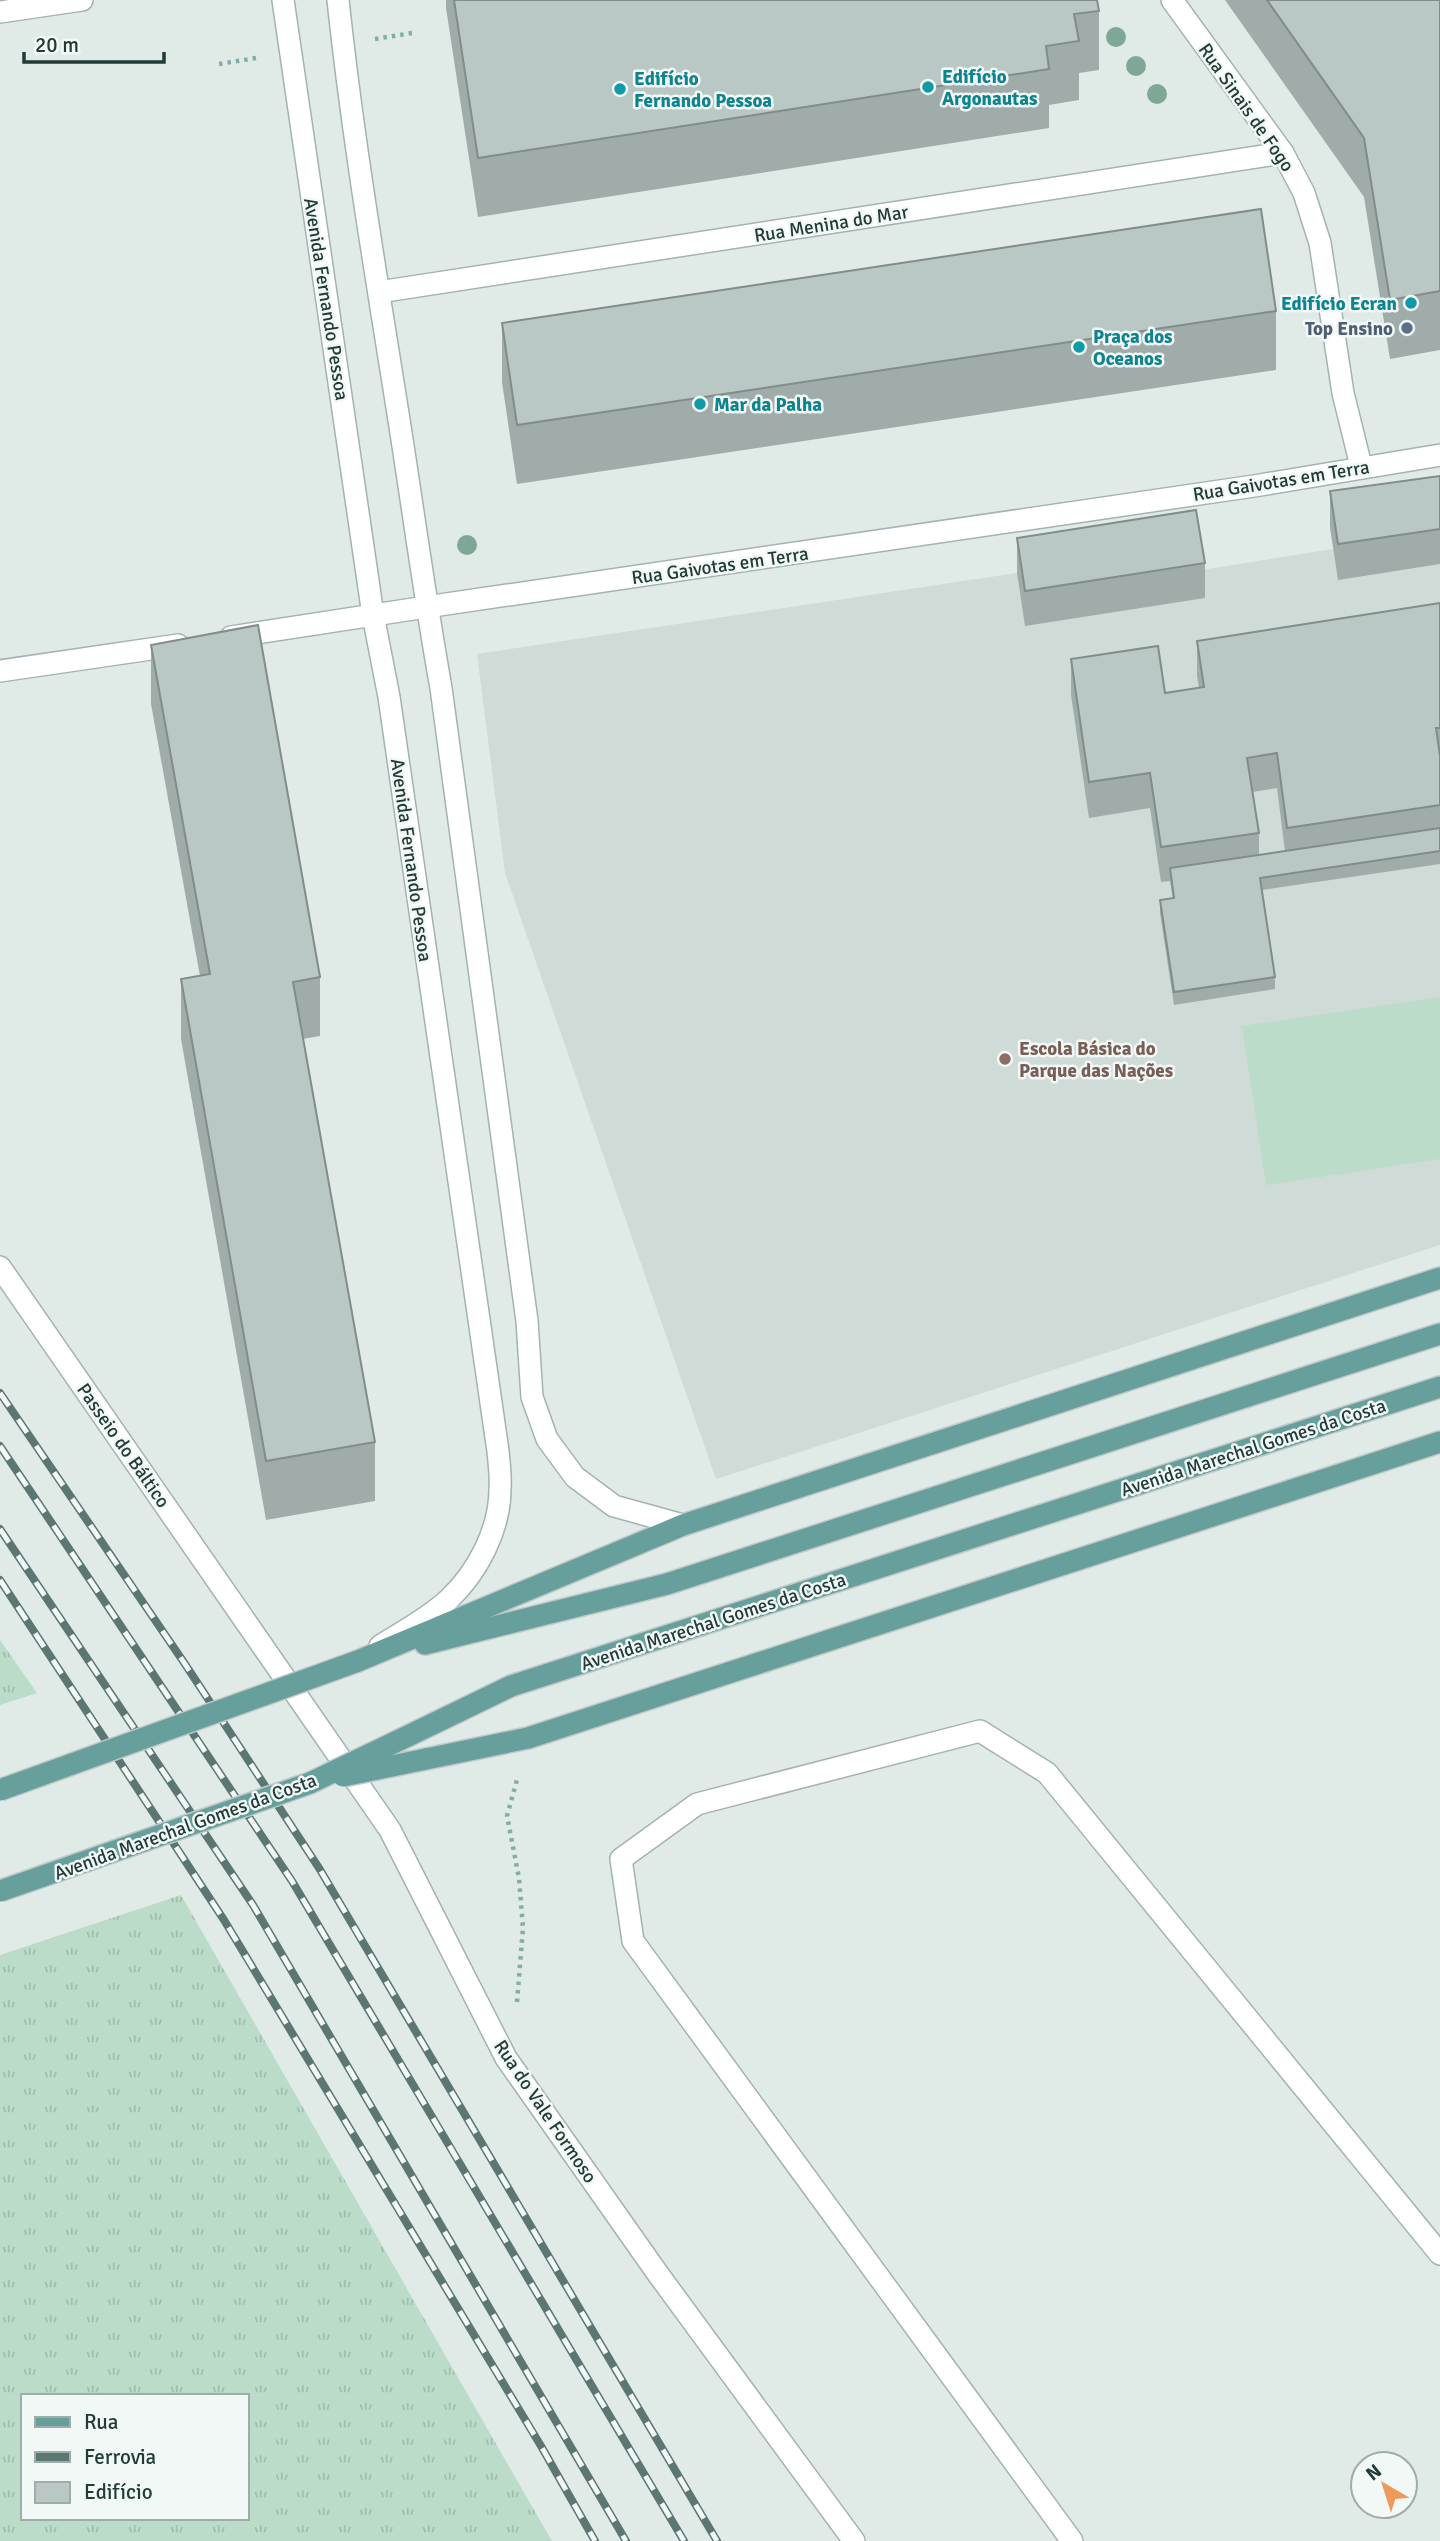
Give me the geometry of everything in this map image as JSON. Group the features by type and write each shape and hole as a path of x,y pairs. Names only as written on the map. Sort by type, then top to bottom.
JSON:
{"main road":[{"path":"0,1790 358,1661 683,1525 1440,1278"},
{"path":"358,1661 667,1584 1440,1334"},
{"name":"Avenida Marechal Gomes da Costa","path":"0,1891 310,1783 511,1686 1440,1387"},
{"path":"310,1783 528,1738 1440,1442"}],"street":[{"path":"0,12 82,0"},
{"name":"Avenida Fernando Pessoa","path":"283,0 373,615 389,697 498,1451 500,1491 495,1522 480,1559 464,1581 447,1601 358,1661"},
{"path":"338,0 426,607 441,688 527,1321 532,1397 547,1439 575,1477 614,1506 683,1525"},
{"name":"Rua Sinais de Fogo","path":"1172,0 1283,153 1304,193 1320,243 1343,393 1361,466"},
{"name":"Rua Menina do Mar","path":"379,292 1283,153"},
{"name":"Rua Gaivotas em Terra","path":"0,671 1240,488 1440,455"},
{"name":"Passeio do Báltico","path":"0,1267 249,1623"},
{"name":"Rua do Vale Formoso","path":"249,1623 390,1830 506,2058 658,2274 854,2541"},
{"path":"1072,2541 633,1941 621,1859 697,1804 980,1731 1047,1773 1440,2254"}],"path":[{"path":"506,2058 520,1989 523,1928 519,1878 507,1816 528,1738"}],"shaded area":[{"name":"Escola Básica do Parque das Nações","path":"1440,511 1440,1245 716,1479 505,873 477,654 1196,546 1201,570 1333,549 1330,527"}],"green space":[{"path":"1440,997 1440,1159 1266,1185 1242,1026"},
{"path":"0,1640 37,1693 0,1705"},
{"path":"181,1895 552,2541 0,2541 0,1955"}],"building":[{"name":"Edifício Fernando Pessoa","path":"454,0 1097,0 1099,11 1074,14 1079,41 1046,46 1049,69 478,158"},
{"path":"1267,0 1440,0 1440,291 1390,300 1364,138"},
{"path":"1261,209 1276,311 517,425 502,323"},
{"path":"1440,476 1440,529 1338,544 1330,491"},
{"path":"1196,510 1205,563 1025,591 1017,538"},
{"path":"1440,603 1440,728 1436,728 1440,756 1440,805 1287,828 1277,753 1247,758 1259,833 1161,847 1150,773 1089,782 1071,659 1158,646 1165,693 1204,687 1197,641"},
{"path":"258,625 320,977 293,982 375,1442 266,1461 181,979 210,974 151,645"},
{"path":"1440,828 1440,851 1260,878 1275,977 1174,992 1160,900 1174,898 1170,868"}],"railway":[{"path":"0,1393 185,1664 319,1868 717,2541"},
{"path":"0,1446 292,1881 684,2541"},
{"path":"0,1529 253,1905 626,2541"},
{"path":"0,1580 224,1920 541,2446 595,2541"}],"place":[{"name":"Edifício Argonautas","path":"928,87"},
{"name":"Edifício Fernando Pessoa","path":"620,89"},
{"name":"Edifício Ecran","path":"1411,303"},
{"name":"Top Ensino","path":"1407,328"},
{"name":"Praça dos Oceanos","path":"1079,347"},
{"name":"Mar da Palha","path":"700,404"},
{"name":"Escola Básica do Parque das Nações","path":"1005,1059"}]}
